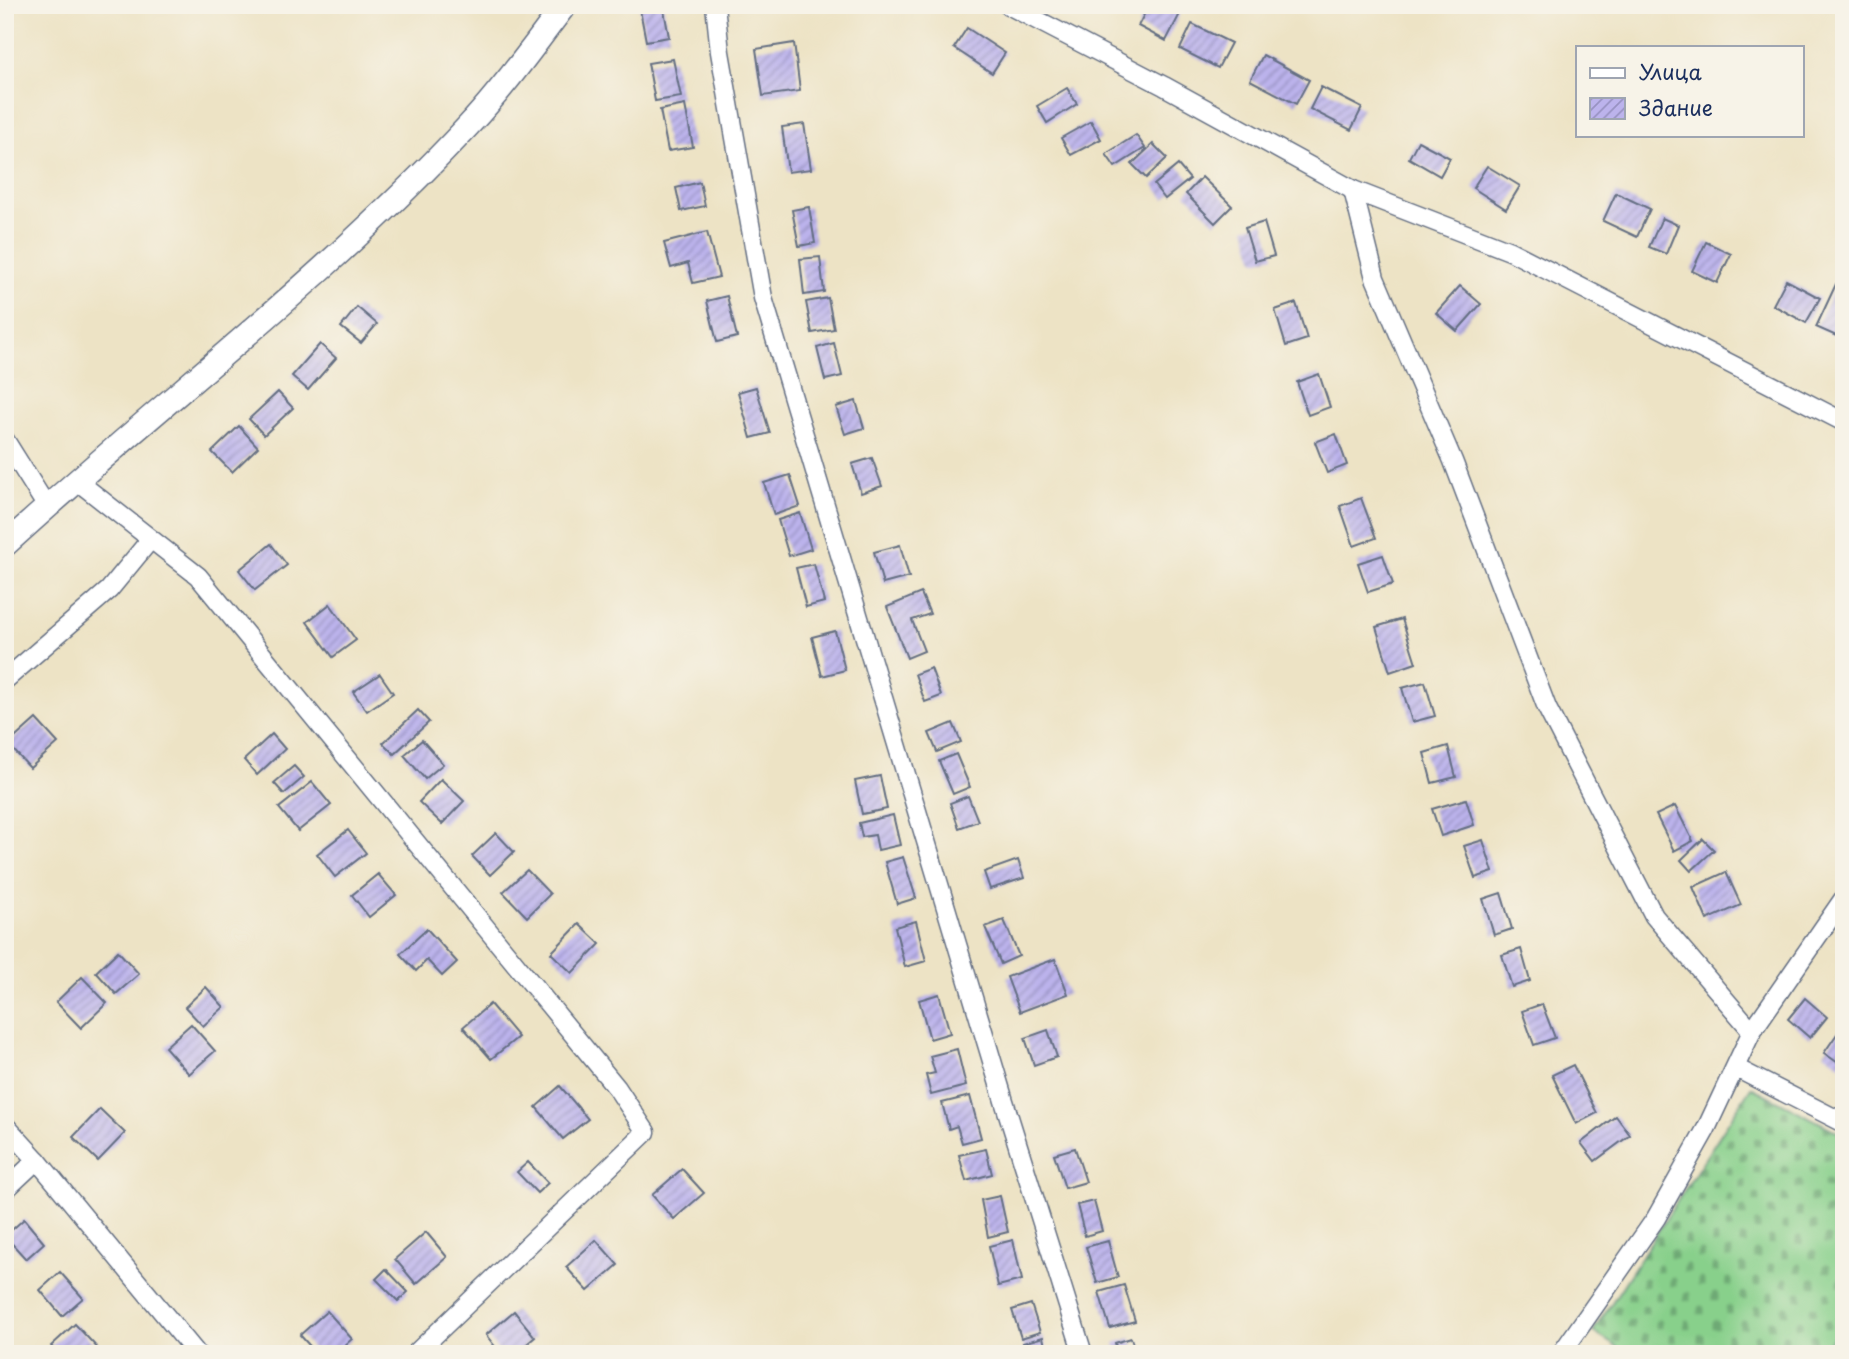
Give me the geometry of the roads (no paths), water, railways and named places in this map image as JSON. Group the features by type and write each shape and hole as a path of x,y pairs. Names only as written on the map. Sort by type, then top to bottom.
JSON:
{"main road":[{"path":"5,545 76,480 343,251 470,124 565,5"}],"street":[{"path":"715,5 720,52 763,298 1000,1088 1083,1354"},
{"path":"1008,5 1164,86 1353,191 1510,251 1844,422"},
{"path":"1353,191 1375,278 1453,461 1547,708 1654,916 1752,1031"},
{"path":"5,440 47,507"},
{"path":"76,480 198,576 617,1088 646,1132 415,1354"},
{"path":"5,680 109,590 150,540"},
{"path":"1561,1354 1656,1218 1706,1129 1752,1031 1844,898"},
{"path":"1736,1068 1844,1123"},
{"path":"5,1125 197,1354"},
{"path":"5,1190 37,1160"}]}
